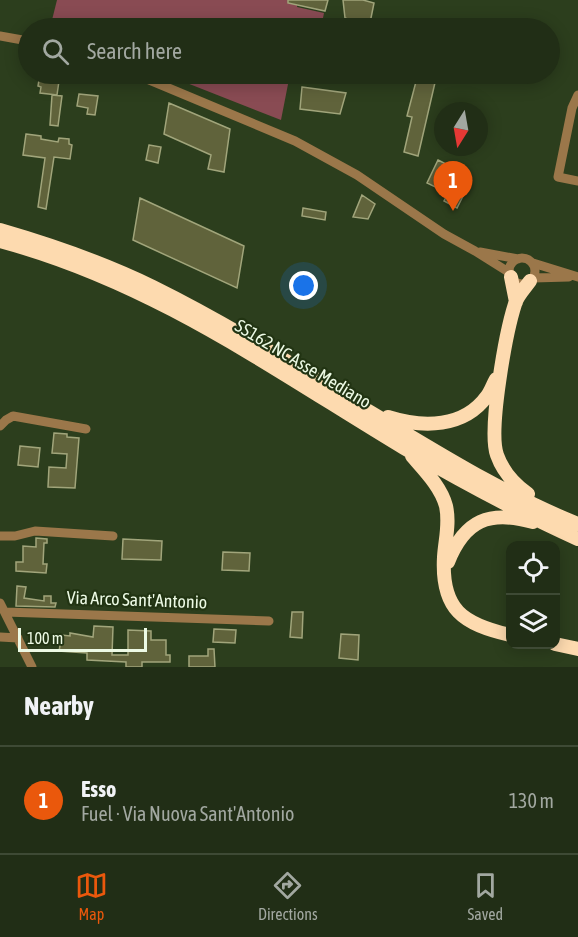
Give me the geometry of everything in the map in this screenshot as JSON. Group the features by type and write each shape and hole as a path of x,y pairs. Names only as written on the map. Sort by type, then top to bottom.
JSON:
{"highway":[{"name":"SS162 NC Asse Mediano","path":"0,230 99,263 153,287 248,339 486,480 556,522 578,539"},
{"name":"SS162 NC Asse Mediano","path":"5,242 94,273 174,309 489,496 556,522 578,524"},
{"path":"510,275 516,302"},
{"path":"531,280 516,302 502,366 496,405 496,453 505,473 556,522"},
{"path":"369,411 410,423 429,425 451,422 470,411 487,396 502,366"},
{"path":"405,448 440,492 446,506 447,535 444,569 446,587 452,602 471,624 506,634"},
{"path":"444,569 454,547 465,532 480,522 504,518 556,522"},
{"path":"560,646 578,650"}],"street":[{"path":"0,36 18,39"},
{"path":"159,84 295,141 357,175 412,214 475,251 522,284 531,280 578,277"},
{"path":"578,95 572,108 558,177 578,181"},
{"path":"475,251 518,259 526,258 533,263 578,277"},
{"path":"510,275 511,264 518,259"},
{"path":"531,280 535,271 533,263"},
{"path":"0,426 13,417 86,429"},
{"path":"0,536 15,536 35,531 113,536"},
{"name":"Via Arco Sant'Antonio","path":"2,608 269,621"},
{"name":"Via Arco Sant'Antonio","path":"2,608 32,667"},
{"path":"0,638 18,638"}],"shaded area":[{"path":"57,0 298,0 297,7 324,13 323,18 52,18"},
{"path":"189,84 288,84 281,120"}],"building":[{"path":"288,0 328,0 325,11 288,3"},
{"path":"343,0 363,0 374,3 371,18 345,18"},
{"path":"38,84 59,84 57,95 40,93 41,87"},
{"path":"415,84 435,84 418,156 404,152 412,117 407,116"},
{"path":"302,87 346,93 340,114 300,109"},
{"path":"79,94 98,96 95,115 87,114 88,108 77,106"},
{"path":"52,95 62,96 58,126 50,125"},
{"path":"169,103 230,129 224,172 208,169 211,155 164,134"},
{"path":"26,134 58,142 59,138 69,139 69,144 72,145 70,159 54,157 46,209 38,207 45,158 23,155"},
{"path":"149,145 161,147 158,163 146,160"},
{"path":"438,160 450,166 445,177 467,188 457,208 444,201 448,193 427,183"},
{"path":"362,195 375,204 368,219 353,217"},
{"path":"140,198 244,246 237,288 133,240"},
{"path":"303,208 326,212 325,220 302,216"},
{"path":"54,433 79,438 75,488 48,487 49,467 66,468 67,454 52,453"},
{"path":"20,446 40,448 38,467 18,465"},
{"path":"36,538 47,539 47,543 44,543 43,564 47,564 46,573 16,571 16,562 23,562 23,546 36,547"},
{"path":"123,539 162,541 161,560 122,559"},
{"path":"223,552 250,553 249,571 222,570"},
{"path":"17,586 26,587 24,598 44,601 44,596 51,596 51,603 56,603 55,607 16,606"},
{"path":"292,612 303,612 302,638 290,637"},
{"path":"94,626 113,627 112,655 128,655 128,630 151,631 151,640 166,640 166,655 170,655 170,662 142,662 142,667 126,667 126,662 87,660 87,653 59,651 62,635 70,636 70,633 93,637"},
{"path":"214,629 236,630 235,643 213,642"},
{"path":"341,634 359,635 358,660 339,658"},
{"path":"208,649 214,649 215,667 189,667 189,656 208,656"}],"place":[{"name":"Esso","path":"453,211"}]}
